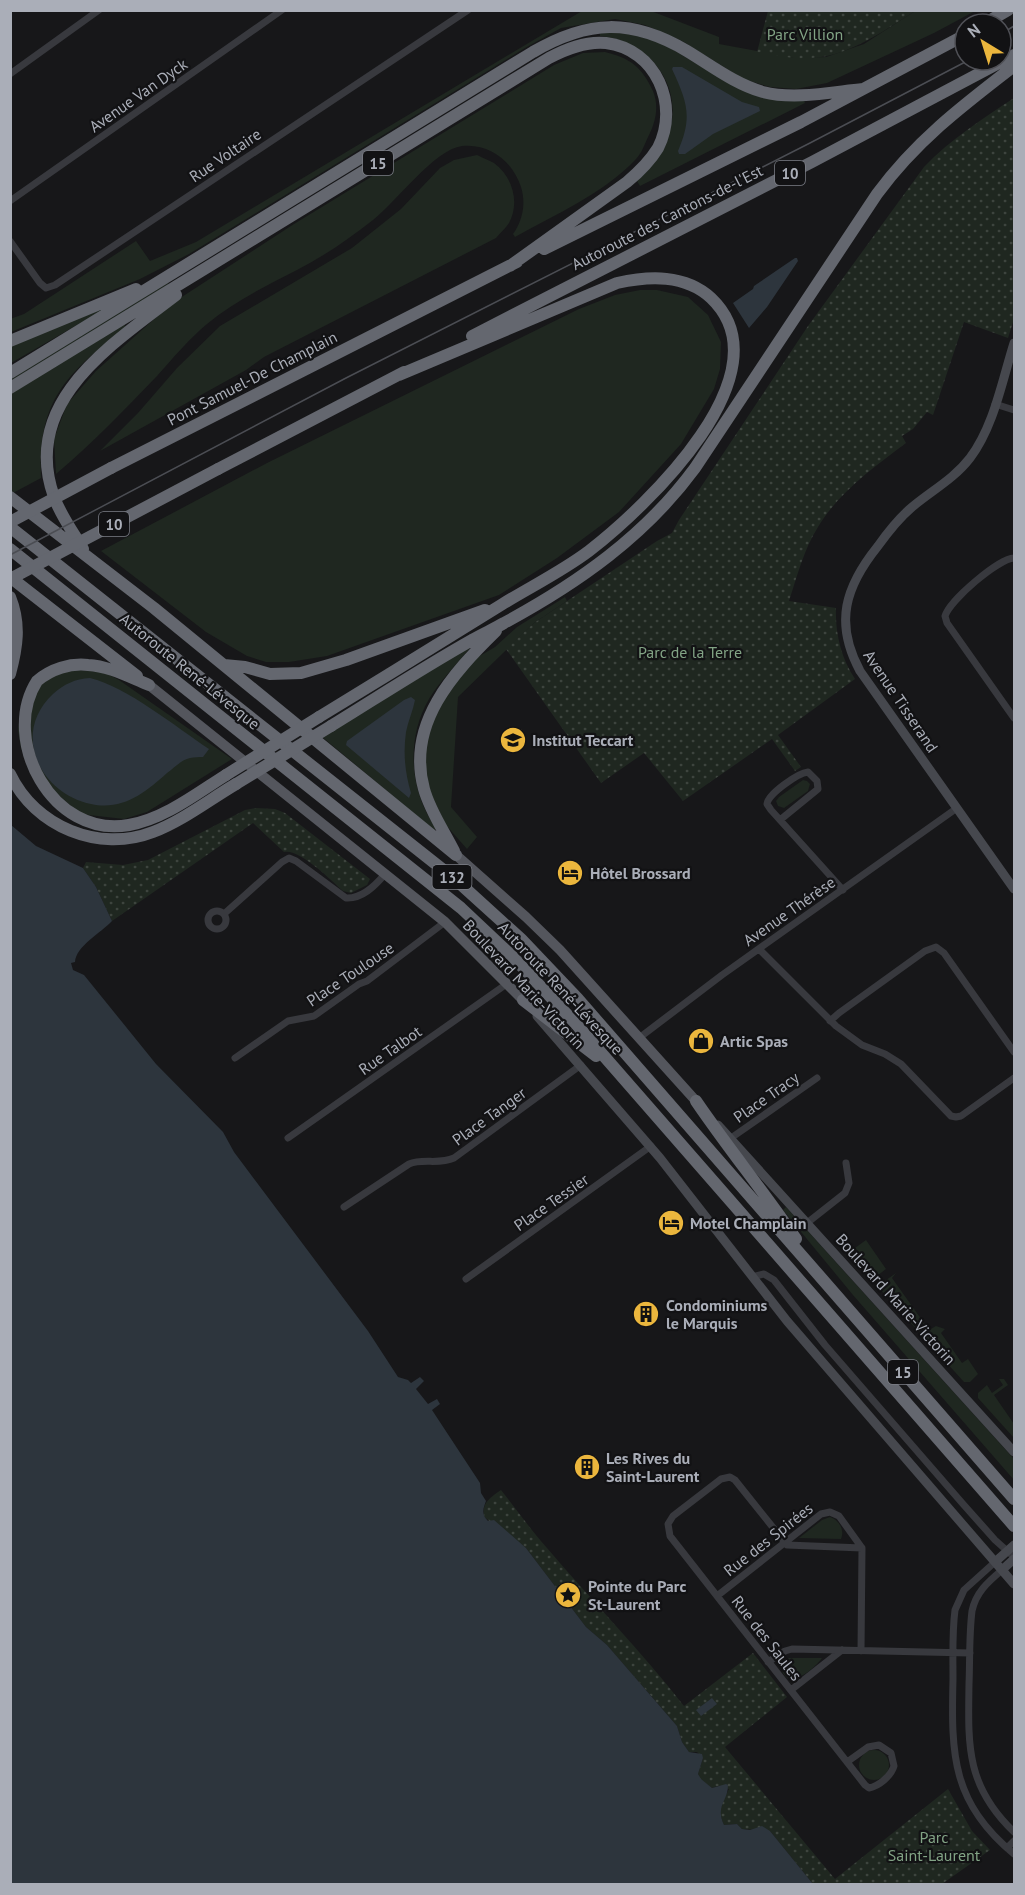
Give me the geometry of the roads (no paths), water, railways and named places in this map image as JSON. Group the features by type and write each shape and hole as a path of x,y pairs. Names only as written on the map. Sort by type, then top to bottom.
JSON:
{"highway":[{"path":"10,373 533,52 559,38 584,29 620,26 652,33 738,82 768,93 794,96 863,89"},
{"name":"Autoroute des Cantons-de-l'Est","path":"510,266 953,41"},
{"name":"15","path":"223,259 557,53 579,45 598,42 616,45 638,55 657,76 667,102 666,126 657,149 644,167 627,182 510,266"},
{"name":"Autoroute des Cantons-de-l'Est","path":"399,375 1014,55"},
{"path":"10,774 30,804 54,823 82,835 110,840 131,838 161,829 474,638 504,623 577,579 612,555 671,500 699,462 804,302 890,177 936,127 1014,66"},
{"path":"10,388 223,259"},
{"path":"87,555 59,509 49,477 48,444 56,412 72,385 99,358 223,259"},
{"name":"Pont Samuel-De Champlain","path":"10,522 233,405 510,266"},
{"path":"10,341 165,277"},
{"path":"149,685 106,668 80,664 55,670 35,683 24,696 19,707 14,733 19,761 25,774 52,806 71,817 95,825 121,826 141,822 158,815 503,604 553,576 596,545 636,510 678,463 716,410 729,380 734,360 734,345 728,322 717,304 696,287 668,279 638,279 617,283 399,375"},
{"name":"10","path":"10,578 399,375"},
{"path":"10,497 87,555 456,855"},
{"name":"Autoroute René-Lévesque","path":"10,527 440,868 507,926 573,994 1014,1499"},
{"name":"Autoroute René-Lévesque","path":"10,549 460,908 538,982 1014,1526"},
{"path":"10,578 149,685"},
{"path":"10,597 18,626 16,649 10,674"},
{"path":"224,665 245,667 276,675 314,670 503,604"},
{"path":"456,855 430,806 423,787 421,758 423,737 434,706 446,685 504,623"},
{"path":"523,1000 618,1073"},
{"path":"696,1101 833,1292"}],"main road":[{"name":"Avenue Tisserand","path":"1014,343 995,404 980,442 952,477 904,514 864,562 851,587 845,614 850,649 860,671 1014,887"},
{"name":"Boulevard Marie-Victorin","path":"149,685 445,922 508,983 651,1146 786,1321 1014,1584"},
{"name":"Boulevard Marie-Victorin","path":"456,855 526,916 560,950 1014,1452"},
{"path":"995,1562 1013,1553"},
{"path":"1002,1570 1013,1553"}],"street":[{"path":"10,74 99,10"},
{"name":"Avenue Van Dyck","path":"11,200 282,10"},
{"name":"Rue Voltaire","path":"10,242 40,283 46,288 55,285 468,10"},
{"path":"995,404 1014,410"},
{"path":"1014,558 1006,560 965,590 949,607 945,616 947,623 1014,718"},
{"path":"780,820 818,789 818,784 810,773 801,774 767,802 780,820 843,890"},
{"name":"Avenue Thérèse","path":"639,1038 957,808"},
{"path":"224,914 289,858 345,898 366,892 385,874"},
{"name":"Place Toulouse","path":"236,1058 288,1021 318,1014 359,984 367,981 445,922"},
{"path":"830,1021 839,1012 925,951 936,947 944,953 1014,1052"},
{"path":"759,949 830,1021 862,1045 885,1054 901,1064 947,1113 954,1117 961,1116 1014,1078"},
{"name":"Rue Talbot","path":"288,1138 508,983"},
{"name":"Place Tanger","path":"344,1207 409,1164 416,1161 446,1161 454,1158 581,1065"},
{"name":"Place Tracy","path":"731,1138 817,1078"},
{"name":"Place Tessier","path":"466,1278 651,1146"},
{"path":"807,1223 845,1193 849,1183 846,1163"},
{"path":"752,1277 764,1275 772,1278 825,1345 977,1520 995,1540 1013,1553"},
{"name":"Rue des Saules","path":"784,1543 735,1480 730,1477 721,1479 669,1521 670,1536 768,1662 847,1762 869,1788 875,1787 890,1775 894,1767 891,1753 879,1745 867,1747 847,1762"},
{"name":"Rue des Spirées","path":"717,1596 820,1514 830,1512 840,1518 862,1548"},
{"path":"784,1543 793,1546 862,1548 861,1651"},
{"path":"995,1562 967,1586 958,1599 954,1615 952,1728 957,1770 969,1801 981,1820 1014,1854"},
{"path":"1002,1570 982,1588 974,1602 971,1618 968,1732 972,1763 979,1782 990,1803 1014,1832"},
{"path":"768,1662 789,1649 970,1653"},
{"path":"791,1690 842,1650"},
{"path":"1007,1848 1014,1841"}],"tram line":[{"path":"10,555 346,378 953,68"}],"place":[{"name":"Institut Teccart","path":"513,740"},
{"name":"Hôtel Brossard","path":"570,873"},
{"name":"Artic Spas","path":"701,1041"},
{"name":"Motel Champlain","path":"671,1223"},
{"name":"Condominiums le Marquis","path":"646,1314"},
{"name":"Les Rives du Saint-Laurent","path":"587,1467"},
{"name":"Pointe du Parc St-Laurent","path":"568,1595"}],"park label":[{"name":"Parc Villion","path":"805,34"},
{"name":"Parc de la Terre","path":"690,652"},
{"name":"Parc Saint-Laurent","path":"934,1846"}]}
